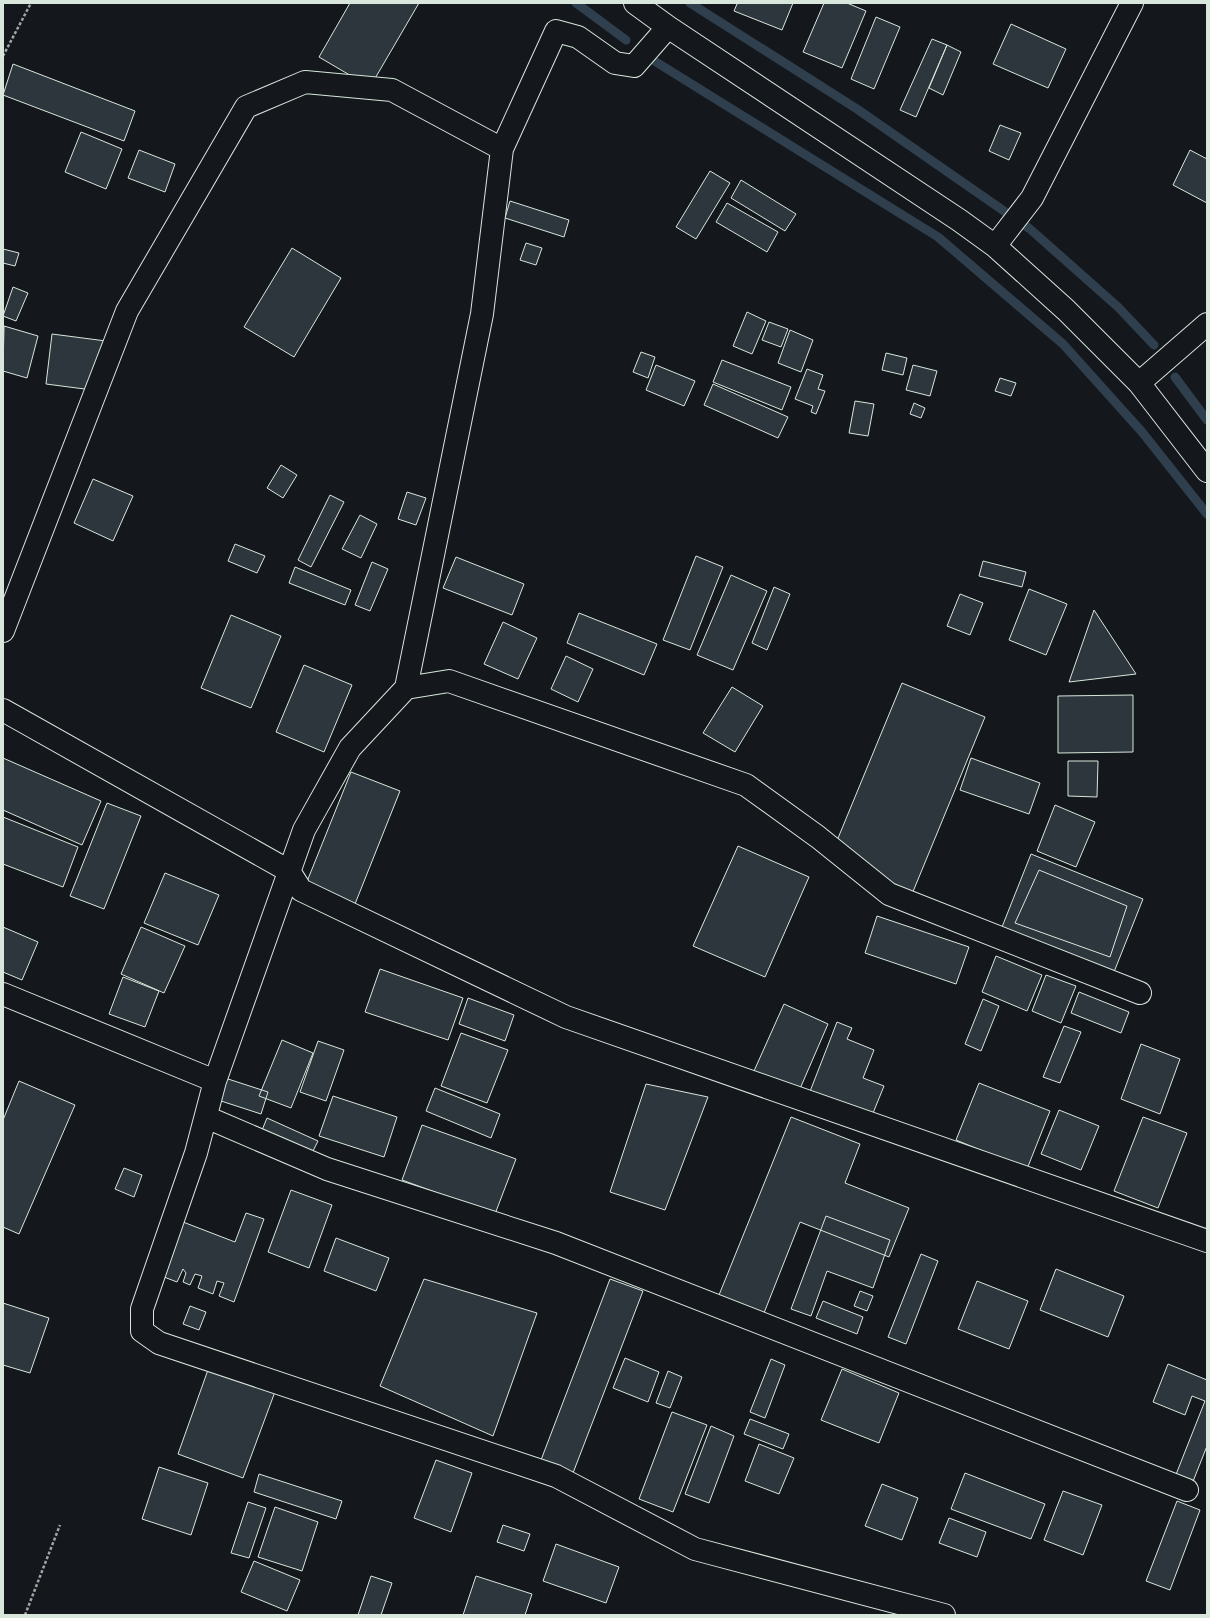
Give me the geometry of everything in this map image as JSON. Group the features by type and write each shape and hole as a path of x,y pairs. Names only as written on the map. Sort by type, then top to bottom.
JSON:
{"street":[{"path":"635,3 668,27 959,220 995,246 1066,310 1139,383 1207,471"},
{"path":"995,246 1032,198 1132,3"},
{"path":"668,27 634,66 615,63 578,37 556,31 502,149 482,314 406,688 350,748 304,830 216,1081 196,1153 142,1309 142,1331 158,1343 556,1476 695,1549 944,1615"},
{"path":"3,631 127,311 246,106 305,82 392,90 502,149"},
{"path":"1139,383 1207,324"},
{"path":"406,688 449,680 746,785 818,837 889,894 1140,993"},
{"path":"3,710 289,872 301,890 566,1017 1207,1241"},
{"path":"3,994 216,1081"},
{"path":"206,1117 327,1169 556,1243 1187,1490"}],"path":[{"path":"3,56 31,3"},
{"path":"26,1615 60,1525"}],"building":[{"path":"350,3 419,3 370,87 319,57"},
{"path":"734,3 793,3 782,30 734,11 737,4"},
{"path":"824,3 847,3 866,11 842,68 803,52"},
{"path":"876,17 900,27 874,89 851,79"},
{"path":"1011,24 1066,49 1048,88 993,64"},
{"path":"932,39 947,45 916,117 900,110"},
{"path":"947,45 961,52 943,95 929,88"},
{"path":"13,64 135,111 124,141 3,95"},
{"path":"1000,125 1021,133 1009,160 989,151"},
{"path":"81,132 122,149 106,189 65,172"},
{"path":"139,150 175,164 165,192 128,178"},
{"path":"1190,150 1207,159 1207,203 1173,185"},
{"path":"710,171 730,183 696,239 676,227"},
{"path":"741,180 796,214 785,231 731,198"},
{"path":"510,201 569,220 564,237 505,218"},
{"path":"727,203 778,232 767,252 716,222"},
{"path":"526,243 542,248 536,265 520,260"},
{"path":"292,248 341,278 294,357 244,327"},
{"path":"3,249 19,253 15,266 3,263"},
{"path":"13,287 28,293 16,321 3,316"},
{"path":"747,312 766,321 752,354 733,346"},
{"path":"769,322 788,329 781,347 762,340"},
{"path":"4,326 38,336 27,378 3,371"},
{"path":"790,330 813,340 801,372 778,363"},
{"path":"52,334 106,341 100,391 46,384"},
{"path":"641,352 655,357 648,378 633,372"},
{"path":"886,353 907,358 903,375 882,370"},
{"path":"722,360 791,387 782,410 713,382"},
{"path":"656,365 695,381 684,406 646,390"},
{"path":"913,365 937,371 930,396 906,390"},
{"path":"807,369 823,375 818,389 825,391 816,414 811,412 813,406 795,399"},
{"path":"1000,378 1016,383 1011,396 995,391"},
{"path":"713,384 788,417 778,438 704,405"},
{"path":"855,401 874,404 868,436 849,433"},
{"path":"914,403 925,408 921,418 910,414"},
{"path":"281,465 297,475 283,498 267,488"},
{"path":"93,479 133,496 113,541 74,523"},
{"path":"407,492 426,498 416,525 398,519"},
{"path":"330,495 344,502 311,567 298,560"},
{"path":"360,515 377,524 361,558 342,549"},
{"path":"235,544 265,556 257,573 228,561"},
{"path":"696,556 723,567 690,650 663,640"},
{"path":"456,557 524,584 512,615 443,588"},
{"path":"983,561 1026,572 1022,587 979,576"},
{"path":"372,562 388,569 370,611 355,605"},
{"path":"295,567 351,590 345,605 289,583"},
{"path":"731,575 767,591 733,670 697,655"},
{"path":"774,587 790,594 767,650 752,643"},
{"path":"1029,589 1067,604 1046,655 1009,640"},
{"path":"960,594 983,603 970,635 947,626"},
{"path":"1094,610 1136,674 1069,682"},
{"path":"579,613 657,644 644,675 567,643"},
{"path":"231,615 281,636 251,708 201,688"},
{"path":"503,622 537,638 518,679 484,664"},
{"path":"566,656 593,669 578,702 551,689"},
{"path":"304,665 352,685 324,752 276,732"},
{"path":"902,683 985,717 912,894 829,860"},
{"path":"732,687 763,706 735,752 703,733"},
{"path":"1133,695 1133,752 1058,753 1058,696"},
{"path":"3,758 101,801 82,845 3,810"},
{"path":"971,758 1040,783 1029,814 960,790"},
{"path":"1068,761 1098,761 1097,797 1068,796"},
{"path":"351,772 400,791 355,904 306,884"},
{"path":"107,803 141,816 104,909 70,896"},
{"path":"1055,805 1095,822 1076,867 1037,851"},
{"path":"3,817 78,847 63,887 3,864"},
{"path":"738,846 809,877 765,977 693,946"},
{"path":"1031,854 1143,899 1112,977 1000,932"},
{"path":"1039,870 1127,906 1110,957 1015,923"},
{"path":"165,873 219,895 198,945 144,923"},
{"path":"877,916 969,947 956,984 865,953"},
{"path":"3,927 38,942 22,980 3,972"},
{"path":"141,927 185,946 164,993 121,974"},
{"path":"996,956 1042,975 1027,1011 982,992"},
{"path":"380,969 463,998 448,1040 365,1012"},
{"path":"1046,975 1076,986 1061,1023 1032,1011"},
{"path":"123,977 159,991 145,1027 109,1014"},
{"path":"1079,992 1129,1012 1121,1033 1071,1013"},
{"path":"468,998 514,1015 505,1041 459,1024"},
{"path":"983,999 999,1006 981,1051 965,1044"},
{"path":"784,1004 828,1024 799,1091 754,1071"},
{"path":"837,1022 852,1028 847,1039 874,1050 863,1078 884,1086 871,1118 809,1094"},
{"path":"1064,1026 1081,1032 1060,1083 1043,1077"},
{"path":"461,1033 508,1050 487,1103 441,1086"},
{"path":"282,1040 313,1053 291,1108 259,1096"},
{"path":"318,1041 344,1050 326,1101 300,1092"},
{"path":"1141,1044 1180,1059 1160,1114 1121,1099"},
{"path":"225,1078 268,1092 261,1114 218,1100"},
{"path":"19,1081 75,1105 19,1234 3,1227 3,1120"},
{"path":"979,1083 1050,1111 1027,1169 956,1140"},
{"path":"646,1084 708,1097 665,1210 610,1192"},
{"path":"435,1088 500,1114 491,1138 426,1111"},
{"path":"333,1096 397,1117 384,1157 319,1136"},
{"path":"1059,1110 1099,1126 1081,1170 1041,1154"},
{"path":"791,1117 860,1144 845,1183 909,1208 889,1257 800,1222 764,1313 719,1295"},
{"path":"1143,1117 1187,1133 1158,1208 1114,1191"},
{"path":"267,1118 318,1141 310,1157 260,1135"},
{"path":"422,1125 516,1159 495,1214 402,1180"},
{"path":"124,1168 142,1175 134,1197 115,1189"},
{"path":"291,1190 332,1205 309,1268 268,1252"},
{"path":"246,1213 264,1219 234,1302 219,1296 224,1283 217,1281 213,1294 198,1288 202,1276 195,1274 190,1285 183,1282 186,1273 183,1269 177,1282 164,1277 183,1222 235,1242"},
{"path":"826,1216 890,1240 873,1288 827,1271 811,1316 791,1309"},
{"path":"336,1238 389,1258 376,1291 324,1271"},
{"path":"921,1254 938,1261 906,1344 888,1337"},
{"path":"1056,1269 1124,1296 1108,1337 1040,1310"},
{"path":"424,1279 537,1313 493,1436 380,1386"},
{"path":"610,1279 643,1291 573,1473 541,1460"},
{"path":"977,1281 1028,1301 1009,1349 958,1329"},
{"path":"860,1291 873,1296 867,1311 854,1306"},
{"path":"823,1301 863,1317 857,1334 816,1318"},
{"path":"3,1303 49,1318 30,1373 3,1365"},
{"path":"190,1306 206,1312 199,1330 183,1324"},
{"path":"625,1358 659,1372 648,1402 613,1388"},
{"path":"771,1359 785,1365 765,1418 750,1412"},
{"path":"1168,1364 1207,1380 1207,1446 1192,1484 1175,1477 1205,1401 1192,1396 1185,1415 1153,1402"},
{"path":"209,1367 276,1389 243,1478 178,1454"},
{"path":"842,1369 899,1393 879,1443 821,1420"},
{"path":"668,1371 682,1377 670,1408 656,1403"},
{"path":"672,1412 707,1425 673,1512 639,1499"},
{"path":"750,1419 789,1434 783,1449 744,1434"},
{"path":"711,1426 734,1436 709,1503 685,1494"},
{"path":"759,1444 794,1458 779,1494 745,1481"},
{"path":"436,1460 472,1473 451,1532 414,1518"},
{"path":"159,1467 208,1483 191,1535 142,1519"},
{"path":"965,1473 1045,1504 1031,1539 951,1509"},
{"path":"259,1474 342,1501 336,1519 254,1492"},
{"path":"882,1484 918,1498 902,1540 865,1526"},
{"path":"1063,1491 1102,1505 1083,1555 1044,1540"},
{"path":"1177,1501 1200,1510 1170,1590 1146,1581"},
{"path":"248,1502 266,1508 249,1558 231,1553"},
{"path":"275,1507 318,1522 302,1571 258,1557"},
{"path":"949,1518 986,1532 977,1557 939,1543"},
{"path":"503,1525 530,1534 524,1551 497,1542"},
{"path":"556,1544 619,1567 606,1603 543,1581"},
{"path":"254,1561 300,1580 287,1611 241,1592"},
{"path":"371,1576 392,1583 381,1615 358,1615"},
{"path":"476,1576 532,1594 525,1615 463,1615"}],"waterway":[{"path":"576,3 626,40"},
{"path":"690,3 857,109 1030,229 1118,307 1154,345"},
{"path":"656,62 938,237 1063,344 1142,432 1207,514"},
{"path":"1175,377 1207,420"}]}
